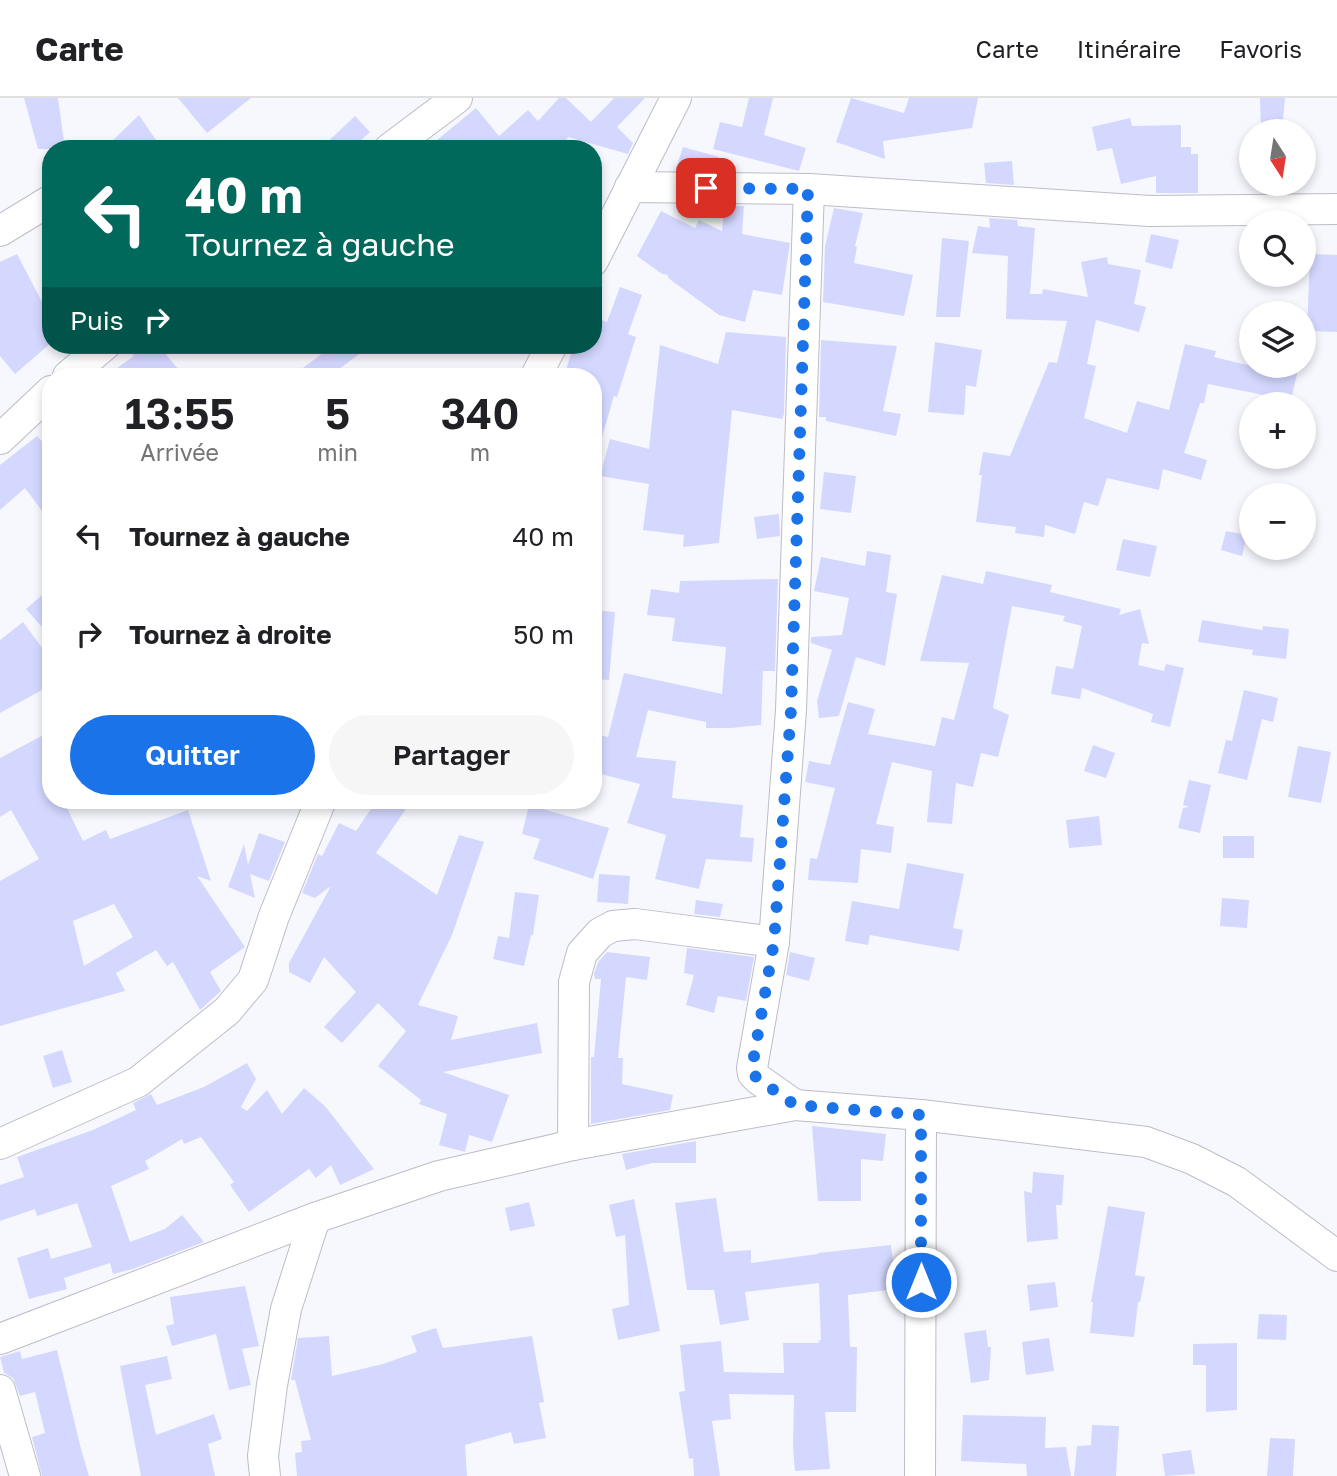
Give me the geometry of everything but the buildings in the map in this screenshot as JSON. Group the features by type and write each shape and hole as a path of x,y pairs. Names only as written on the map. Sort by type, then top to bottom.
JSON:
{"street":[{"path":"401,140 457,98"},
{"path":"602,243 676,98"},
{"path":"630,187 808,189 1150,211 1337,209"},
{"path":"795,1105 758,1079 752,1068 774,942 791,710 808,189"},
{"path":"0,231 42,205"},
{"path":"77,368 94,354"},
{"path":"0,439 42,399"},
{"path":"0,1144 138,1082 227,1011 253,980 274,916 317,809"},
{"path":"573,1144 573,982 582,953 600,933 613,926 635,924 774,942"},
{"path":"0,1339 315,1218 439,1176 573,1144 795,1105 921,1115 1146,1142 1192,1159 1237,1182 1337,1256"},
{"path":"920,1476 921,1115"},
{"path":"265,1476 262,1457 286,1309 315,1218"},
{"path":"0,1390 25,1476"}],"route":[{"path":"706,188 808,189 791,710 774,942 760,1033 752,1058 753,1074 795,1105 921,1115 921,1282"}]}
